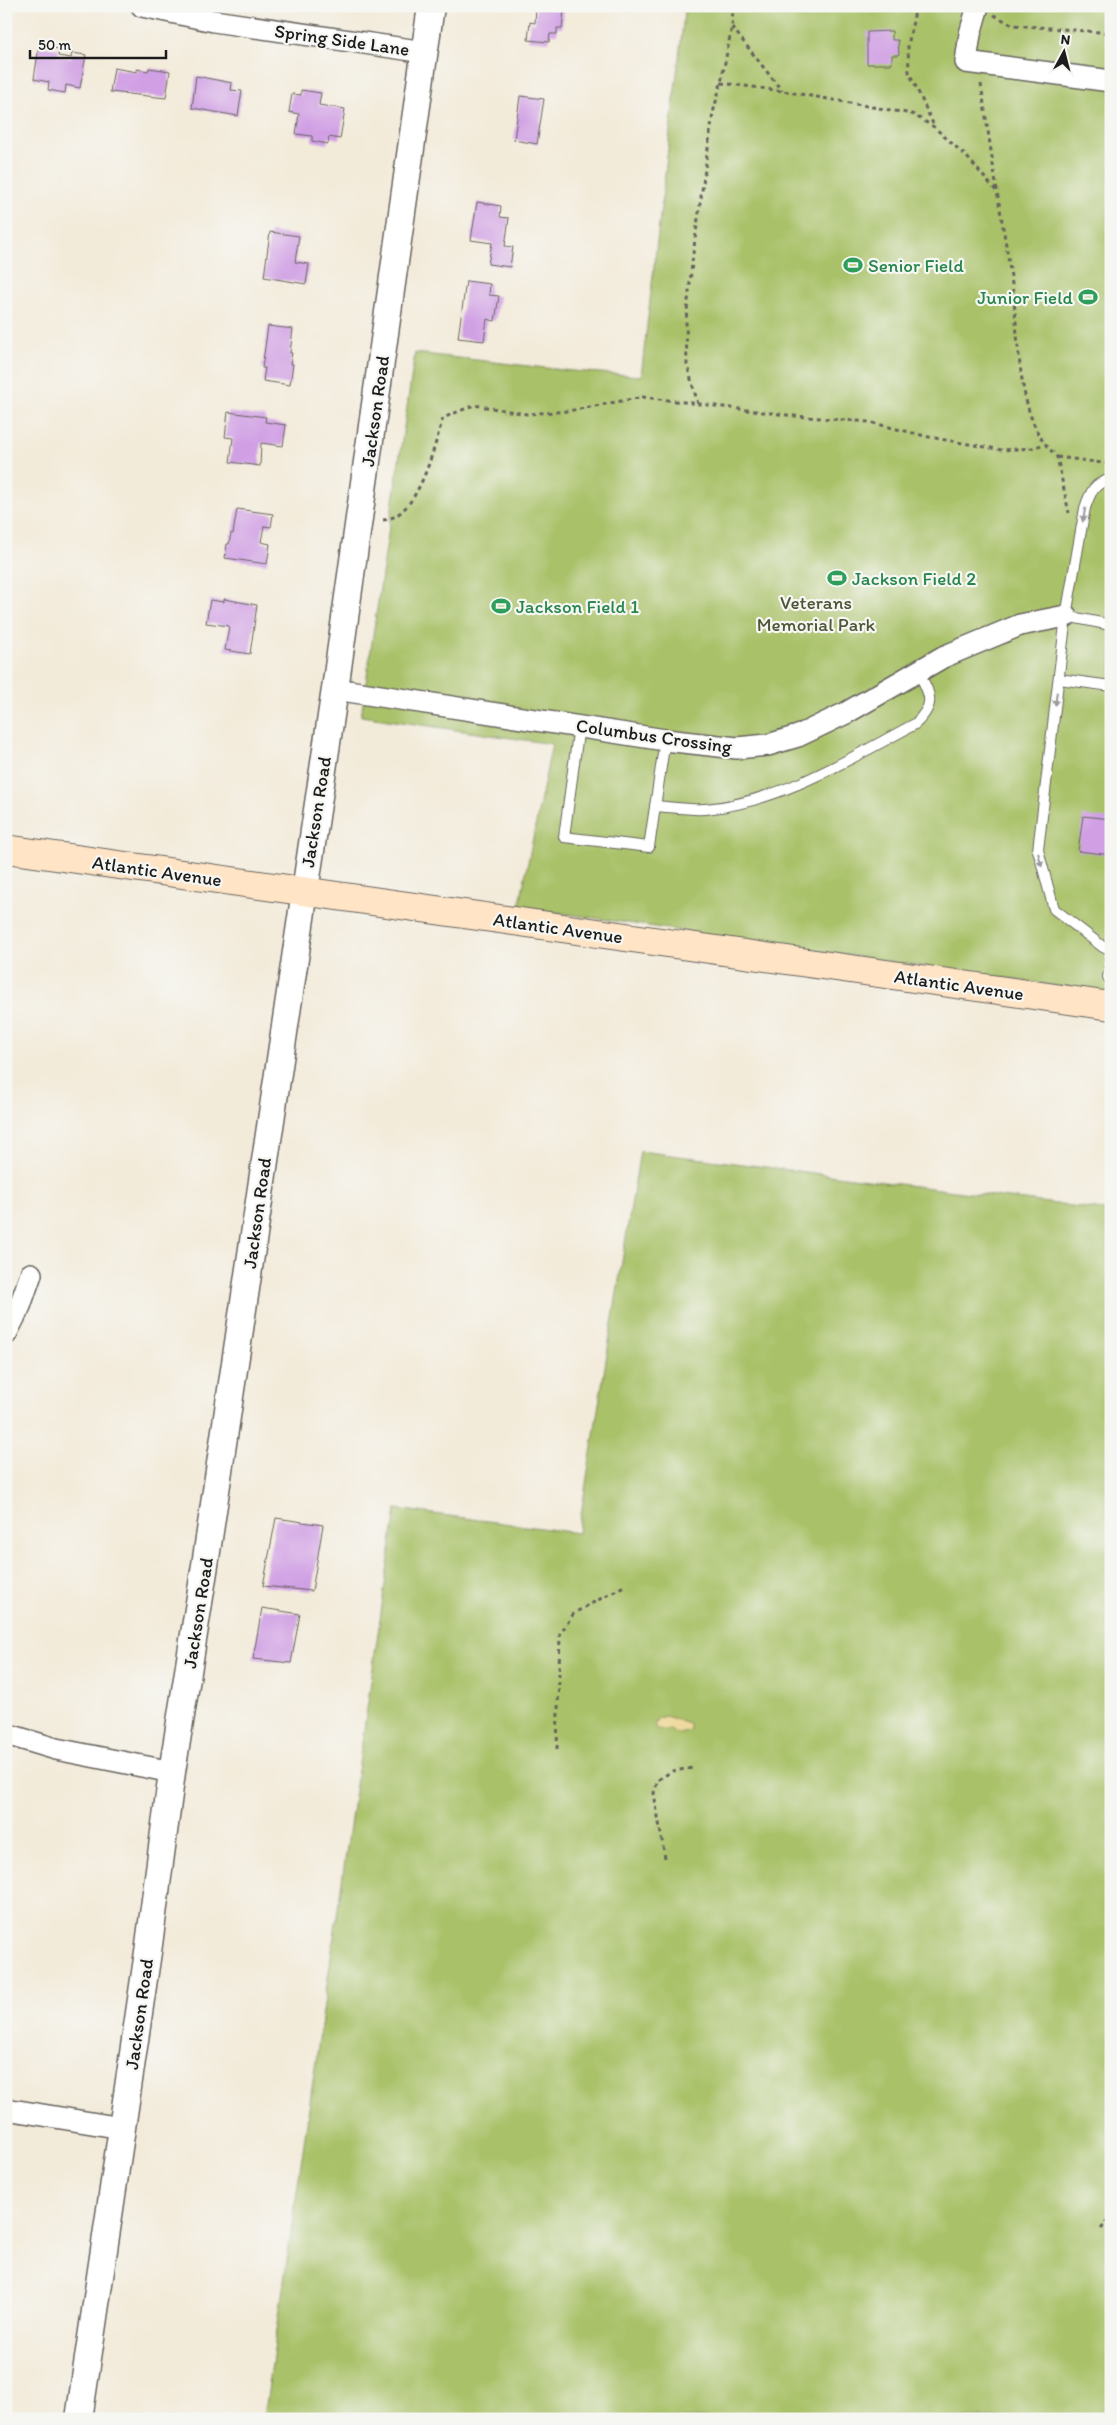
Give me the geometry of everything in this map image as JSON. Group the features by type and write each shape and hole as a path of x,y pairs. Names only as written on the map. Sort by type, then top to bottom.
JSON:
{"main road":[{"name":"Atlantic Avenue","path":"6,849 1111,1006"}],"street":[{"name":"Spring Side Lane","path":"142,6 214,21 424,52"},
{"name":"Jackson Road","path":"79,2419 172,1772 207,1555 335,689 431,6"},
{"path":"983,8 970,34 966,62 1111,80"},
{"name":"Columbus Crossing","path":"335,689 665,740 737,748 768,745 798,736 846,713 943,657 1020,625 1066,616"},
{"path":"6,1334 20,1306 31,1274"},
{"path":"6,1734 56,1750 172,1772"},
{"path":"6,2109 122,2128"}],"lane":[{"path":"1111,480 1103,481 1090,492 1085,508 1066,616 1038,850 1054,909 1103,947 1111,948"},
{"path":"1066,616 1111,625"},
{"path":"655,806 704,809 749,801 820,774 916,724 927,713 930,701 928,691 918,671"},
{"path":"1059,679 1111,686"},
{"path":"579,726 564,837 650,847 665,740"},
{"path":"1111,959 1108,977 1111,981"}],"path":[{"path":"698,404 688,365 686,320 692,254 713,113 732,26 733,6"},
{"path":"916,6 908,46 909,72 934,128"},
{"path":"983,8 1013,26 1111,33"},
{"path":"732,26 783,91"},
{"path":"982,64 981,81 1013,291 1024,386 1033,425 1045,444 1057,457 1070,516"},
{"path":"721,83 783,91 912,114 934,128 966,157 997,192"},
{"path":"383,520 389,519 404,509 417,491 442,418 474,405 527,414 568,412 643,398 869,422 929,437 1002,450 1017,450 1045,444"},
{"path":"1057,457 1111,464"},
{"path":"558,1749 560,1634 574,1613 624,1586"},
{"path":"665,1858 654,1793 658,1780 672,1771 693,1768"},
{"path":"1101,2229 1111,2217"}],"green space":[{"name":"Veterans Memorial Park","path":"685,6 1111,6 1111,994 519,907 552,744 361,716 415,353 572,371 641,376"},
{"path":"640,1151 1111,1211 1111,2419 264,2419 396,1509 578,1533"}],"sand":[{"path":"665,1716 689,1723 690,1730 675,1734 671,1730 656,1729 654,1723 659,1718"}],"building":[{"path":"536,7 564,10 562,28 557,28 557,34 550,34 549,42 528,40 530,22 535,23"},
{"path":"892,31 892,40 898,40 899,55 892,55 892,64 867,64 867,32"},
{"path":"39,46 59,49 58,56 71,58 72,53 86,55 80,88 66,85 65,93 48,90 49,82 34,79"},
{"path":"114,68 137,72 137,69 148,71 149,68 170,71 166,98 110,92"},
{"path":"196,76 232,83 231,90 242,91 238,116 192,108"},
{"path":"301,90 321,93 319,105 345,109 340,139 329,137 328,144 312,141 312,136 296,134 299,114 289,112 292,94 301,95"},
{"path":"520,96 544,99 537,144 514,140"},
{"path":"477,202 501,206 500,217 509,218 505,246 513,247 510,267 488,264 492,243 471,240"},
{"path":"270,232 299,236 295,262 309,264 306,284 264,277"},
{"path":"466,281 490,284 489,295 499,296 495,321 487,319 484,341 458,338"},
{"path":"268,326 293,329 290,364 293,364 290,385 263,381 265,368 262,368"},
{"path":"228,412 266,417 265,422 286,425 283,446 261,443 260,466 230,462 233,438 225,437"},
{"path":"237,509 273,514 271,527 264,526 261,542 270,544 267,564 225,558 227,544 229,544 231,533 233,534"},
{"path":"224,599 257,605 250,654 225,650 229,626 206,623 210,600 224,602"},
{"path":"1083,816 1111,819 1111,855 1078,851"},
{"path":"276,1518 323,1525 312,1591 263,1586"},
{"path":"262,1608 300,1614 291,1663 253,1659"}],"place":[{"name":"Senior Field","path":"853,265"},
{"name":"Junior Field","path":"1088,297"},
{"name":"Jackson Field 2","path":"837,578"},
{"name":"Jackson Field 1","path":"501,606"}]}
